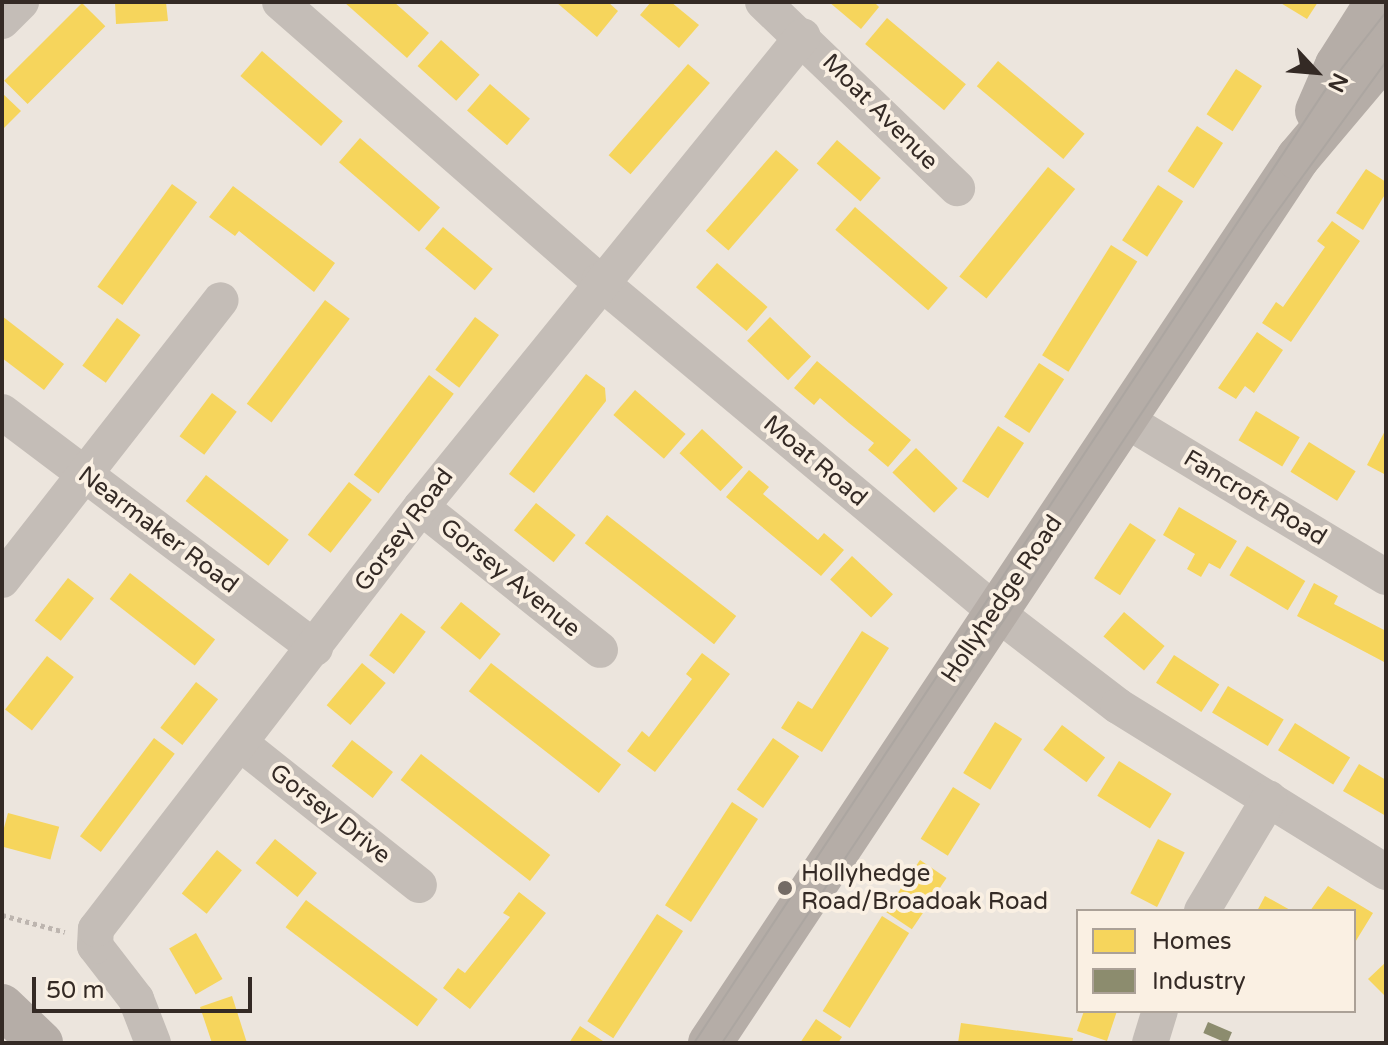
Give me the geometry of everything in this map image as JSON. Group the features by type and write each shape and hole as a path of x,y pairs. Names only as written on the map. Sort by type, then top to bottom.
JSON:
{"street":[{"path":"2,21 21,2"},
{"name":"Moat Road","path":"280,2 599,281 994,610 1118,706 1386,872"},
{"name":"Moat Avenue","path":"763,2 803,36 957,188"},
{"name":"Hollyhedge Road","path":"1298,158 1337,65 1377,2"},
{"name":"Gorsey Road","path":"95,946 96,929 421,507 599,281 803,36"},
{"name":"Hollyhedge Road","path":"710,1043 994,610 1298,158 1386,54"},
{"path":"2,580 221,300"},
{"name":"Nearmaker Road","path":"2,412 315,648"},
{"name":"Fancroft Road","path":"1124,419 1385,575"},
{"name":"Gorsey Avenue","path":"421,507 600,650"},
{"name":"Gorsey Drive","path":"241,744 419,885"},
{"path":"1203,909 1269,799"},
{"path":"95,946 136,999 153,1043"},
{"path":"2,1006 41,1043"},
{"path":"1150,1043 1159,1013"}],"path":[{"path":"2,915 95,946"}],"building: Homes":[{"path":"115,2 166,2 168,21 116,24"},
{"path":"344,2 394,2 429,33 407,58"},
{"path":"556,2 608,2 618,11 597,37"},
{"path":"651,2 671,2 699,25 679,48 640,15"},
{"path":"829,2 874,2 879,7 861,29"},
{"path":"1279,2 1318,2 1307,19"},
{"path":"82,3 105,26 28,104 4,81"},
{"path":"887,18 966,84 944,110 865,44"},
{"path":"441,40 480,75 456,101 418,66"},
{"path":"262,51 343,121 321,146 240,76"},
{"path":"998,61 1085,134 1063,159 977,86"},
{"path":"688,64 710,83 631,174 609,155"},
{"path":"1236,69 1262,86 1233,131 1207,114"},
{"path":"490,84 530,119 507,145 467,110"},
{"path":"2,93 21,111 2,130"},
{"path":"1197,126 1223,143 1194,188 1168,171"},
{"path":"360,138 440,208 419,232 339,162"},
{"path":"837,140 881,178 860,201 817,163"},
{"path":"776,150 799,170 728,250 706,231"},
{"path":"1048,167 1075,189 986,299 959,277"},
{"path":"1366,169 1386,182 1386,193 1363,230 1336,213"},
{"path":"172,184 197,202 122,305 97,287"},
{"path":"1158,185 1183,201 1147,257 1122,240"},
{"path":"233,186 335,263 314,292 239,231 235,236 209,217"},
{"path":"855,207 948,288 928,310 835,230"},
{"path":"1332,221 1360,241 1291,342 1262,323 1276,302 1283,307 1325,247 1317,241"},
{"path":"443,227 493,269 475,290 425,248"},
{"path":"1111,245 1137,261 1068,372 1042,355"},
{"path":"717,263 768,307 747,331 696,287"},
{"path":"325,300 350,319 272,422 247,404"},
{"path":"2,316 64,364 44,390 2,358"},
{"path":"475,317 499,335 459,388 435,370"},
{"path":"770,317 811,357 788,380 747,341"},
{"path":"117,318 140,335 106,383 82,366"},
{"path":"1257,332 1283,350 1254,393 1245,386 1236,399 1218,388"},
{"path":"817,361 911,440 888,467 868,450 874,443 820,398 814,405 794,388"},
{"path":"1039,363 1064,379 1029,433 1004,417"},
{"path":"586,374 605,388 606,401 534,493 509,474"},
{"path":"429,375 454,394 379,493 354,475"},
{"path":"635,390 686,434 664,459 613,415"},
{"path":"212,393 237,412 204,455 180,436"},
{"path":"1256,411 1300,437 1282,466 1238,440"},
{"path":"998,426 1024,443 988,498 962,481"},
{"path":"702,429 743,467 720,491 679,453"},
{"path":"1386,429 1386,475 1367,465"},
{"path":"1309,442 1356,471 1337,501 1290,472"},
{"path":"916,448 958,488 934,513 892,472"},
{"path":"749,470 769,487 763,494 818,540 824,533 844,550 821,576 726,497"},
{"path":"206,475 289,540 268,566 186,501"},
{"path":"349,482 372,500 331,553 308,535"},
{"path":"536,503 576,535 554,562 514,530"},
{"path":"1179,507 1237,541 1220,569 1209,563 1201,577 1187,569 1195,554 1163,535"},
{"path":"607,515 736,616 714,644 585,543"},
{"path":"1130,523 1156,540 1120,595 1094,578"},
{"path":"1247,546 1305,581 1288,610 1229,575"},
{"path":"852,556 893,594 871,618 830,579"},
{"path":"130,573 215,639 195,665 110,599"},
{"path":"68,578 94,598 61,641 35,621"},
{"path":"1314,583 1338,596 1334,604 1386,631 1386,663 1297,616"},
{"path":"461,602 501,634 480,660 440,628"},
{"path":"1124,612 1165,646 1144,671 1103,637"},
{"path":"401,613 426,632 394,674 369,655"},
{"path":"862,631 889,648 822,752 781,728 798,701 812,709"},
{"path":"702,653 730,674 655,772 627,751 642,731 649,737 692,679 686,674"},
{"path":"1174,655 1219,684 1201,712 1156,683"},
{"path":"47,656 74,677 32,731 5,710"},
{"path":"362,663 386,683 350,725 327,705"},
{"path":"491,663 621,765 599,793 469,691"},
{"path":"196,682 218,699 182,745 160,728"},
{"path":"1228,686 1284,719 1268,746 1212,713"},
{"path":"995,722 1022,739 990,790 963,773"},
{"path":"1295,723 1350,757 1333,785 1278,750"},
{"path":"1062,725 1105,757 1086,782 1043,750"},
{"path":"154,738 175,754 101,852 80,836"},
{"path":"773,738 799,756 763,808 737,790"},
{"path":"352,740 393,772 373,798 332,766"},
{"path":"421,754 550,855 530,881 401,780"},
{"path":"1119,761 1172,794 1150,829 1097,796"},
{"path":"1359,764 1386,780 1386,816 1343,791"},
{"path":"953,787 980,804 948,856 921,839"},
{"path":"732,802 758,819 691,922 665,905"},
{"path":"8,813 59,827 50,860 2,847"},
{"path":"275,839 317,873 297,897 255,863"},
{"path":"1158,839 1185,853 1157,907 1130,893"},
{"path":"217,850 242,870 207,914 182,894"},
{"path":"920,860 947,878 912,929 885,911"},
{"path":"1328,886 1373,913 1356,941 1356,909 1311,909"},
{"path":"519,892 546,913 470,1009 443,988 458,968 465,973 510,917 503,913"},
{"path":"1265,896 1288,909 1258,909"},
{"path":"306,900 438,999 417,1026 286,927"},
{"path":"657,914 683,931 613,1038 587,1021"},
{"path":"882,916 909,933 850,1028 823,1011"},
{"path":"196,933 222,979 196,994 169,949"},
{"path":"1386,962 1386,997 1368,979"},
{"path":"232,996 247,1043 212,1043 200,1007"},
{"path":"1083,1013 1116,1013 1107,1041 1077,1031"},
{"path":"816,1019 842,1037 838,1043 800,1043"},
{"path":"961,1023 1073,1038 1072,1043 958,1043"},
{"path":"580,1026 606,1043 569,1043"}],"building: Industry":[{"path":"1208,1022 1232,1032 1227,1043 1203,1033"}],"tram line":[{"path":"694,1043 1328,86 1386,12"},
{"path":"722,1043 1263,231 1386,62"}],"place":[{"name":"Hollyhedge Road/Broadoak Road","path":"785,888"}]}
